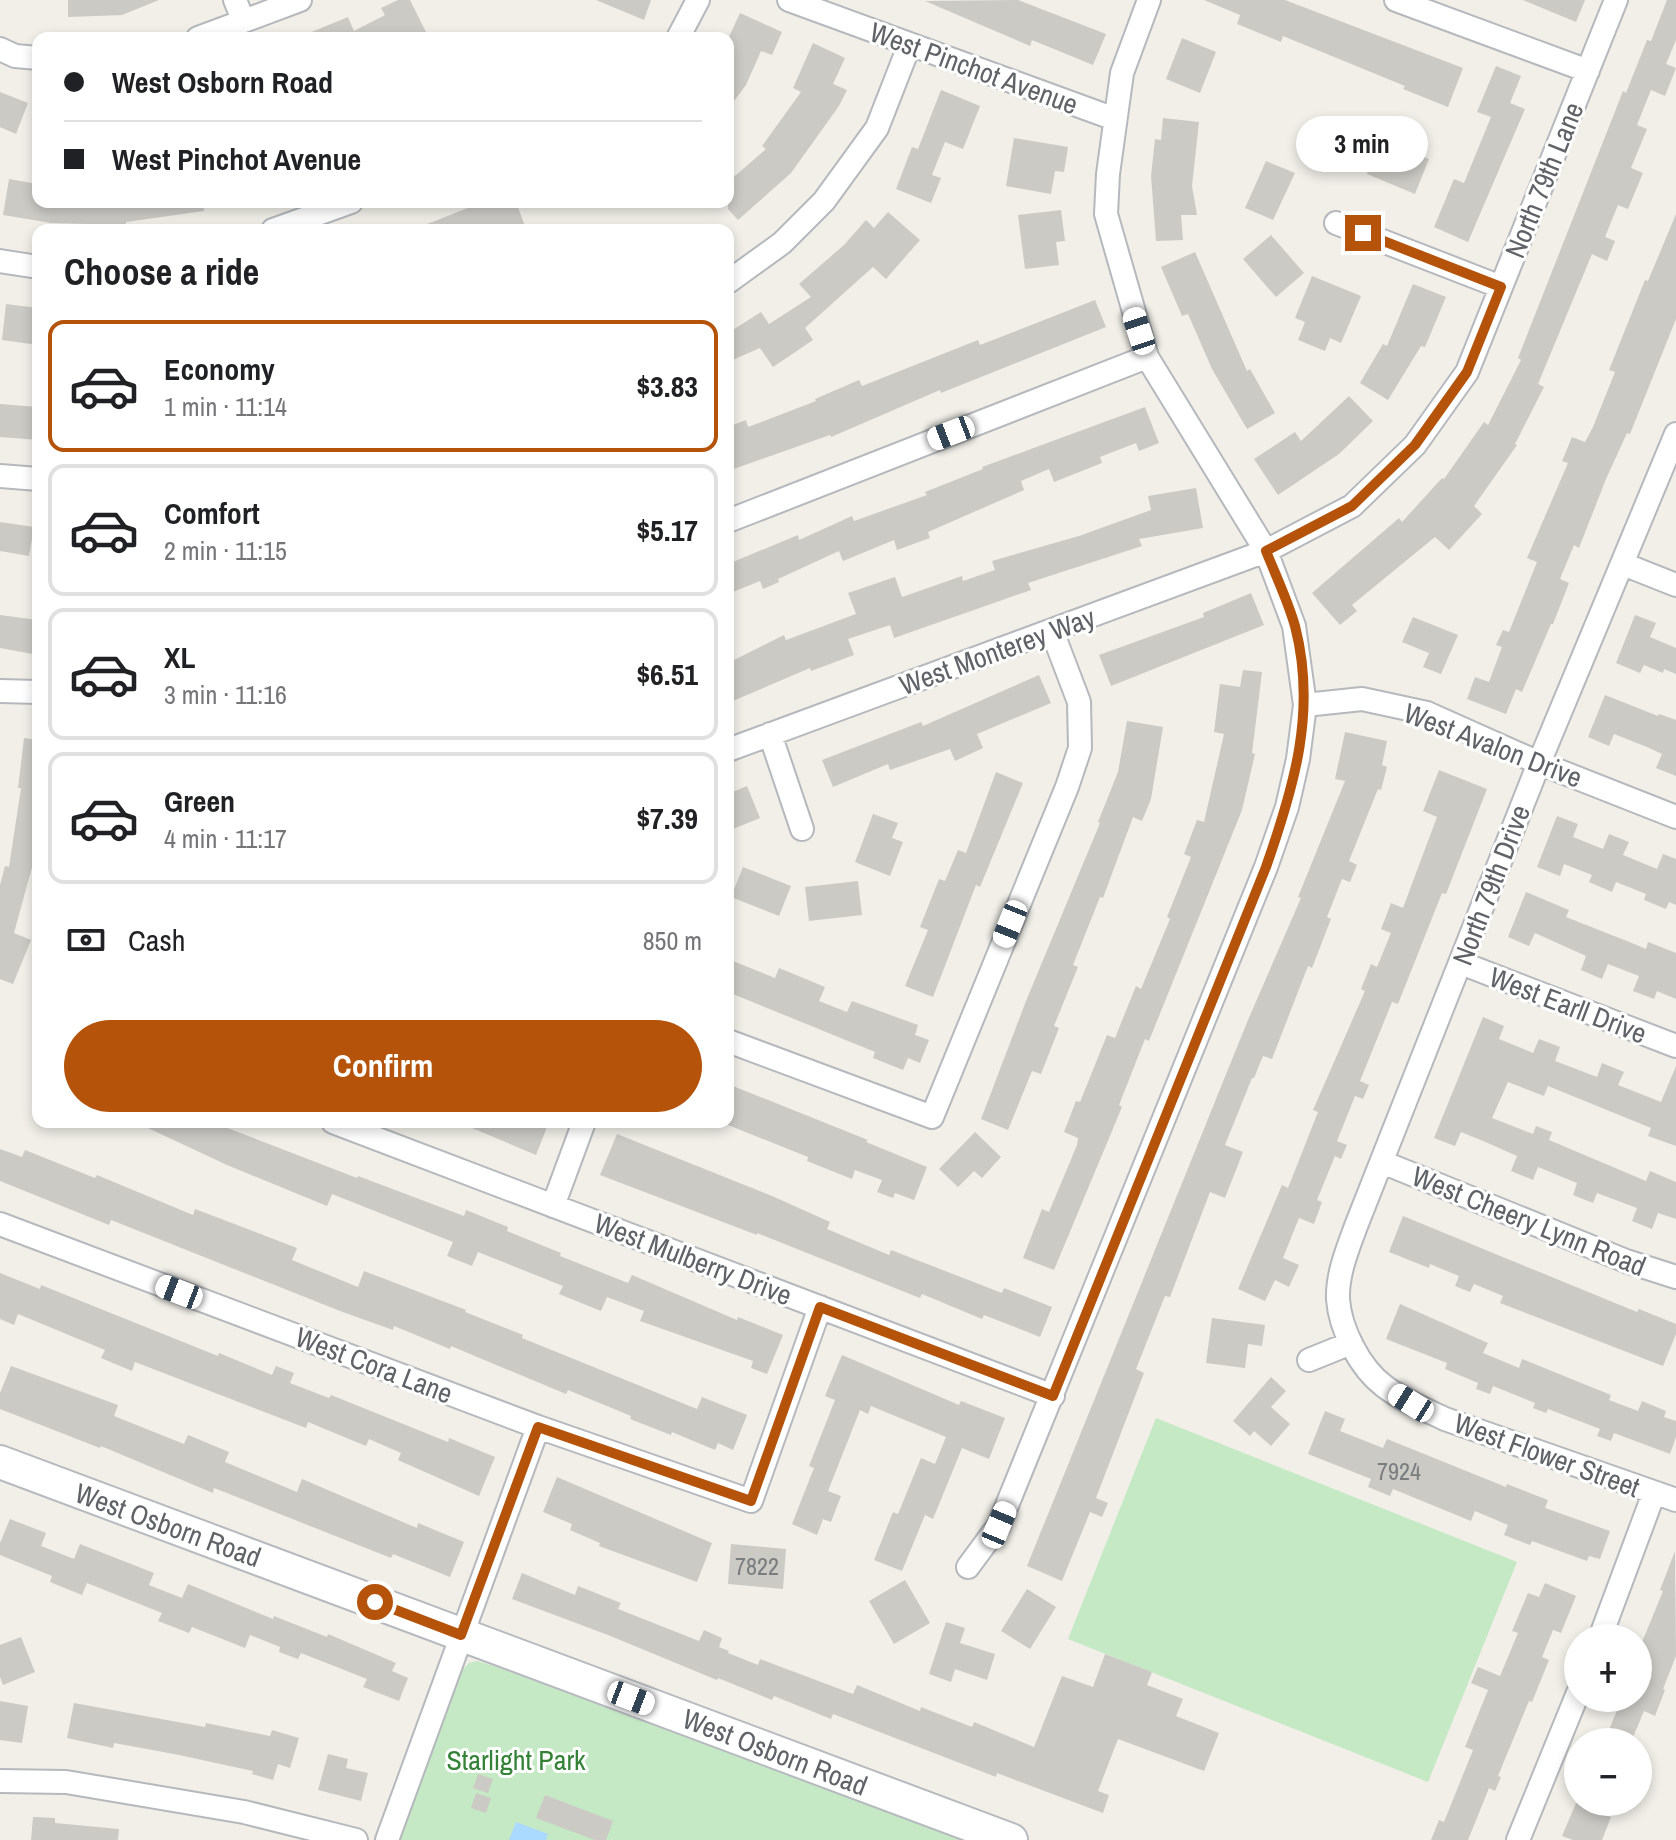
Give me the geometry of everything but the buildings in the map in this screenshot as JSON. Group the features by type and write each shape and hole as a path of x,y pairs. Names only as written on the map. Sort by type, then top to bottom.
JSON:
{"street":[{"path":"207,32 239,10 300,0"},
{"path":"681,32 698,0"},
{"name":"West Pinchot Avenue","path":"789,0 1115,119"},
{"path":"968,1567 999,1525 1266,867 1287,807 1298,759 1305,705 1294,626 1266,551 1147,357 1106,214 1122,73 1149,0"},
{"path":"1396,0 1588,71"},
{"name":"North 79th Lane","path":"1266,551 1352,506 1415,445 1467,372 1616,0"},
{"path":"734,278 782,243 824,201 877,128 909,46"},
{"path":"0,49 15,56 32,57"},
{"path":"290,224 334,208"},
{"path":"1336,223 1501,287"},
{"path":"0,261 32,266"},
{"path":"734,519 1147,357"},
{"name":"North 79th Drive","path":"1351,1343 1338,1298 1343,1266 1539,763 1676,434"},
{"path":"0,476 32,479"},
{"name":"West Monterey Way","path":"734,748 1266,551"},
{"path":"1623,564 1676,585"},
{"path":"734,1043 932,1117 1067,787 1080,748 1079,702 1052,631"},
{"path":"0,691 32,692"},
{"name":"West Avalon Drive","path":"1305,705 1362,699 1427,713 1539,763 1676,817"},
{"path":"770,734 802,829"},
{"name":"West Earll Drive","path":"1461,963 1676,1046"},
{"name":"West Mulberry Drive","path":"352,1128 1053,1396"},
{"path":"553,1206 582,1128"},
{"name":"West Cheery Lynn Road","path":"1382,1162 1626,1261 1676,1277"},
{"name":"West Cora Lane","path":"0,1224 538,1427 751,1501 820,1307"},
{"path":"1309,1360 1351,1343"},
{"name":"West Flower Street","path":"1351,1343 1382,1385 1411,1403 1445,1419 1676,1500"},
{"path":"387,1840 538,1427"},
{"name":"West Osborn Road","path":"0,1462 1011,1840"},
{"path":"1605,1624 1654,1493"},
{"path":"1518,1840 1570,1712"},
{"path":"0,1781 66,1782 244,1812 356,1840"}],"green space":[{"path":"1156,1418 1517,1562 1428,1782 1068,1639"},
{"name":"Starlight Park","path":"477,1661 963,1840 400,1840 463,1669"}],"water":[{"path":"516,1822 548,1834 546,1840 509,1840"}],"route":[{"path":"375,1602 461,1635 538,1427 751,1501 820,1307 1053,1396 1266,867 1287,807 1298,759 1305,705 1302,665 1294,626 1266,551 1352,506 1415,445 1467,372 1501,287 1363,233"}]}
